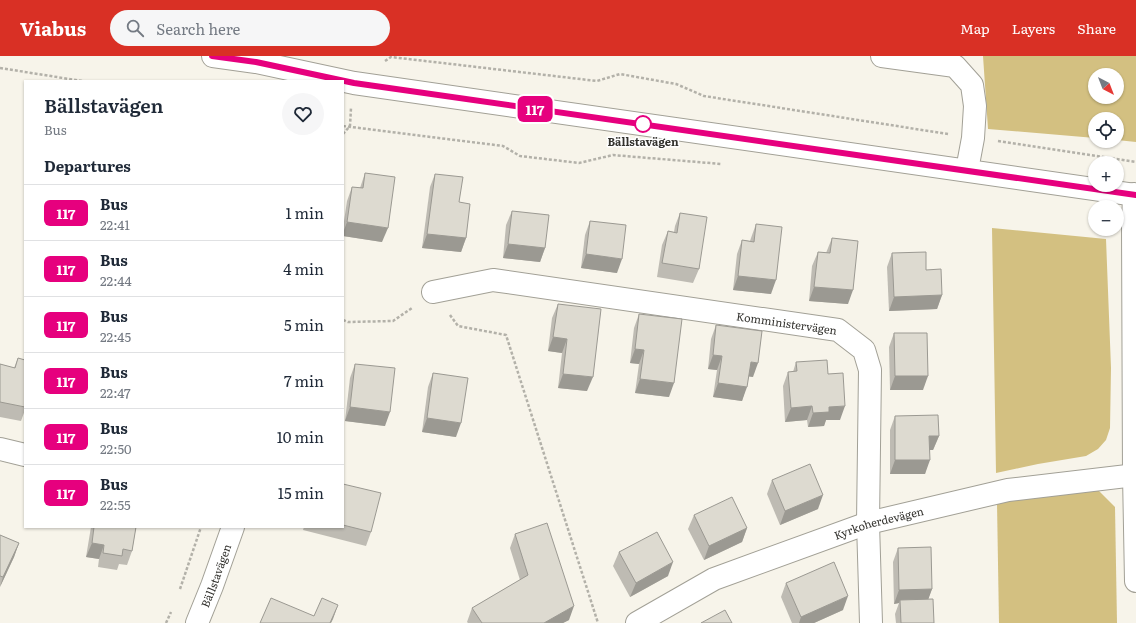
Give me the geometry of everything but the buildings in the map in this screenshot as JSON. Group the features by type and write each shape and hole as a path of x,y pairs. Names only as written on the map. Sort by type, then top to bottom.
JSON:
{"street":[{"path":"213,56 309,70 344,80"},
{"path":"882,56 955,66 972,85 975,106 973,138 967,170"},
{"path":"344,80 354,83 1135,195 1132,226 1136,581"},
{"name":"Komministervägen","path":"433,292 493,280 838,330 864,350 870,370 868,523 871,623"},
{"path":"0,449 24,455"},
{"name":"Kyrkoherdevägen","path":"637,623 714,578 868,523 1008,490 1135,475"},
{"name":"Bällstavägen","path":"197,623 233,528"}],"path":[{"path":"354,83 391,57 597,81 620,74 676,84 704,96 1136,162"},
{"path":"0,68 76,80"},
{"path":"344,126 503,146 520,156 579,163 613,155 724,164"},
{"path":"344,133 350,126"},
{"path":"344,320 348,322 393,321 433,292 458,326 506,335 598,623"},
{"path":"179,594 201,528"},
{"path":"166,623 173,609"}],"shaded area":[{"path":"983,56 1136,56 1136,142 1124,141 1124,112 1088,112 1088,137 988,129"},
{"path":"992,228 1106,239 1111,368 1110,428 1106,440 1098,449 1086,456 996,473"},
{"path":"1096,488 1115,507 1117,623 999,623 997,503"}],"bus line":[{"name":"117","path":"212,56 256,62 339,80"},
{"name":"117","path":"344,81 1136,195"}],"place":[{"name":"Bällstavägen","path":"643,124"}]}
